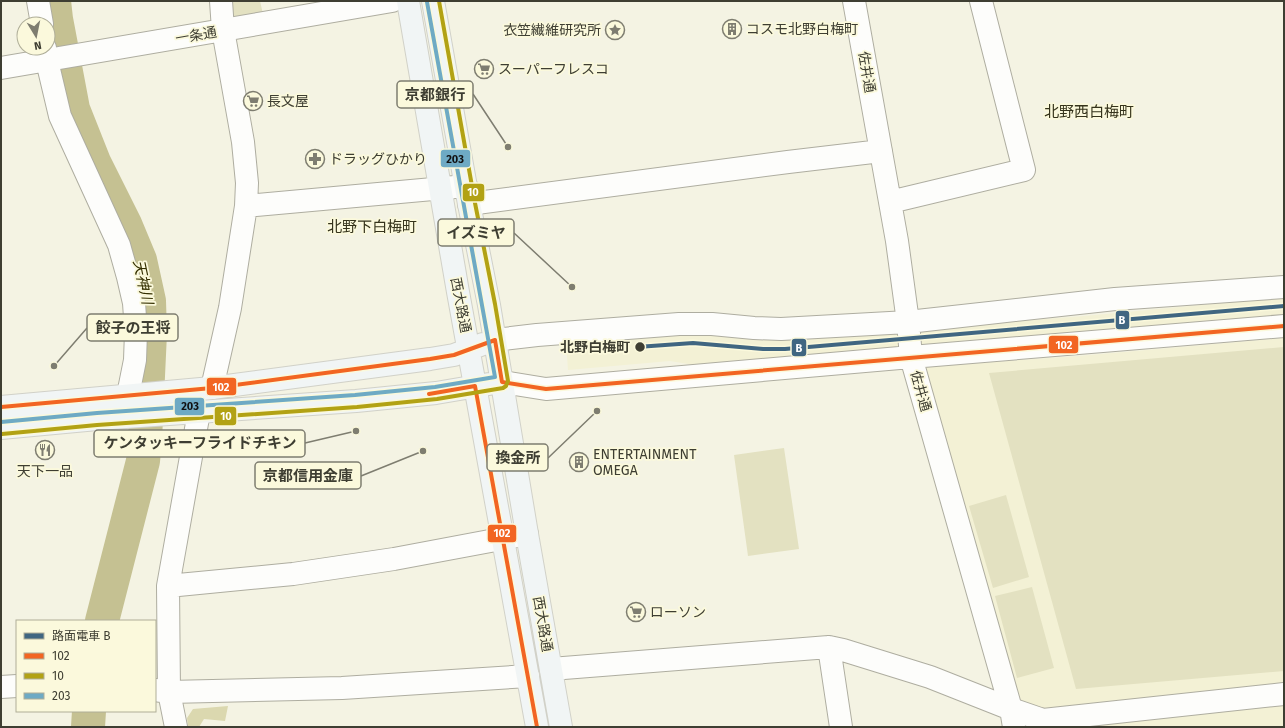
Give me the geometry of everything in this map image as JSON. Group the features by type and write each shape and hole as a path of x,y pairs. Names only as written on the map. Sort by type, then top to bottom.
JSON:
{"main road":[{"name":"西大路通","path":"408,1 475,386 537,727"},
{"name":"西大路通","path":"433,1 467,195 489,304 561,727"},
{"path":"1,407 212,388 430,359 454,355 495,340"},
{"path":"1,428 96,419 159,416 356,401 436,393 502,382"}],"street":[{"path":"38,1 41,16"},
{"path":"212,388 230,308 246,206 247,183 246,163 223,30 221,1"},
{"name":"一条通","path":"56,56 78,55 392,1"},
{"name":"佐井通","path":"854,1 890,202 908,322 911,357 1013,718"},
{"path":"890,202 1024,170 981,1"},
{"path":"49,56 60,116 118,245 128,277 134,303 136,332 133,395"},
{"name":"一条通","path":"1,68 49,56"},
{"path":"246,206 354,195 440,189 467,195 881,151"},
{"path":"495,340 545,334 679,324 712,324 781,329 908,322 1115,299 1284,286"},
{"path":"502,382 546,390 911,357 1284,326"},
{"path":"176,727 162,691 168,586 199,412"},
{"path":"168,586 293,574 394,560 527,534"},
{"path":"829,647 841,727"},
{"path":"551,669 829,647 930,677 1013,718 1044,720 1284,694"},
{"path":"162,691 342,688 528,676"},
{"path":"1,687 16,686"}],"shaded area":[{"path":"230,1 260,1 263,14 232,19"},
{"path":"1284,297 1284,317 701,366 670,361 568,370 566,341 702,333 777,340 1084,316"},
{"path":"1284,338 1284,688 1049,713 1017,706 921,367 1078,356"},
{"path":"1284,347 1284,671 1076,689 989,373"},
{"path":"784,448 799,549 748,556 734,455"},
{"path":"1006,495 1029,577 993,588 969,506"},
{"path":"1032,587 1054,668 1017,678 995,596"},
{"path":"1284,705 1284,727 1049,727"},
{"path":"228,706 225,721 204,719 199,727 188,727 187,718 193,709"}],"waterway":[{"name":"天神川","path":"54,1 73,109 94,162 125,224 140,260 149,301 150,333 143,461 102,620"},
{"name":"天神川","path":"88,727 89,712"}],"tram line":[{"name":"B","path":"637,347 693,343 763,349 785,349 1284,306"}],"transit line":[{"name":"10","path":"2,434 97,425 357,407 437,399 503,388 506,386 508,381 495,304 475,203 439,1"},
{"name":"203","path":"1,422 97,413 355,395 435,387 495,377 427,2"},
{"name":"102","path":"1,407 212,388 430,359 454,355 495,340 502,382 546,389 1284,326"},
{"name":"102","path":"429,394 475,386 537,727"}],"place":[{"name":"コスモ北野白梅町","path":"732,29"},
{"name":"衣笠繊維研究所","path":"615,30"},
{"name":"スーパーフレスコ","path":"484,69"},
{"name":"長文屋","path":"253,101"},
{"name":"京都銀行","path":"508,147"},
{"name":"ドラッグひかり","path":"315,159"},
{"name":"イズミヤ","path":"572,287"},
{"name":"北野白梅町","path":"640,347"},
{"name":"餃子の王将","path":"54,366"},
{"name":"換金所","path":"597,411"},
{"name":"ケンタッキーフライドチキン","path":"356,431"},
{"name":"天下一品","path":"45,450"},
{"name":"京都信用金庫","path":"423,451"},
{"name":"ENTERTAINMENT OMEGA","path":"579,462"},
{"name":"ローソン","path":"636,612"}],"district":[{"name":"北野西白梅町","path":"1089,112"},
{"name":"北野下白梅町","path":"372,227"}]}
